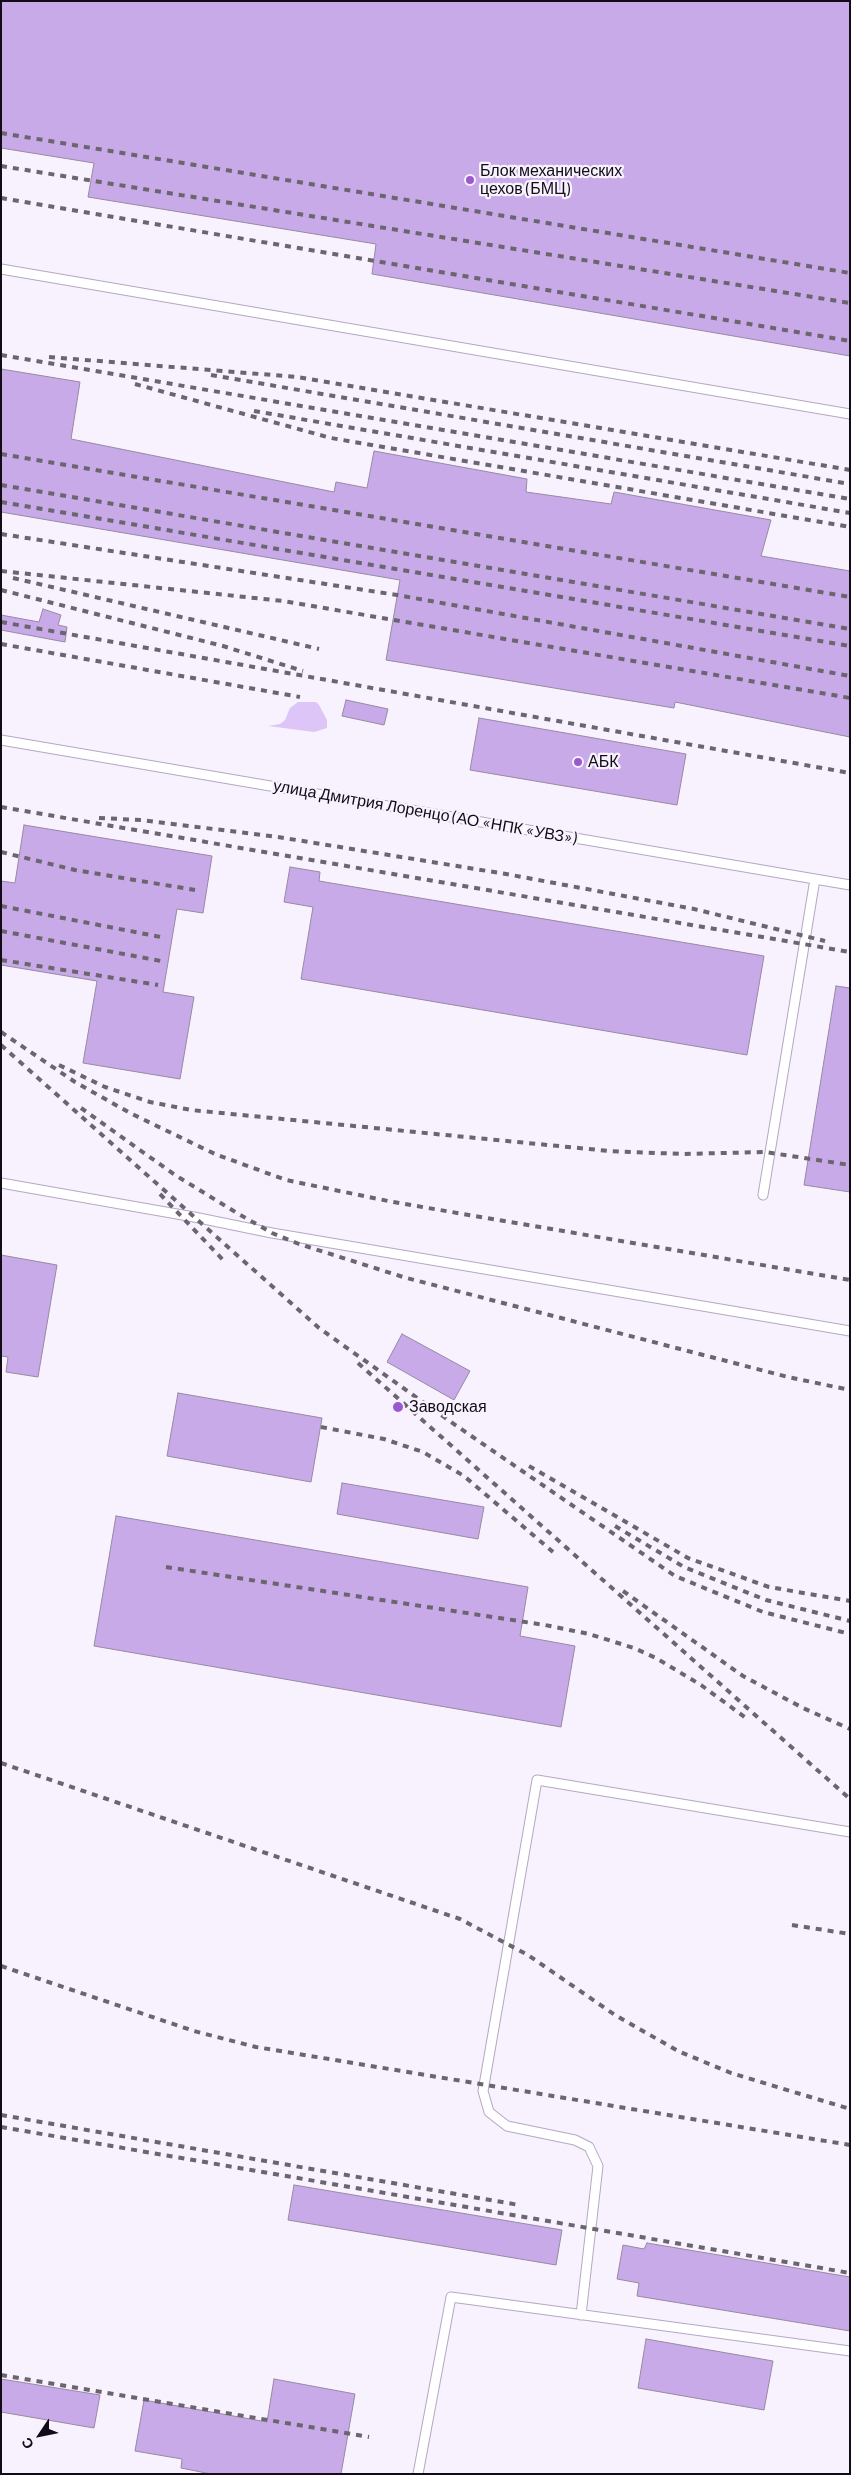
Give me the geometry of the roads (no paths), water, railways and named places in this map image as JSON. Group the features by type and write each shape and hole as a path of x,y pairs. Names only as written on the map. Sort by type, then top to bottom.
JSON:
{"lane":[{"path":"1,269 850,414"},
{"name":"улица Дмитрия Лоренцо (АО «НПК «УВЗ»)","path":"1,740 850,885"},
{"path":"762,1194 815,879"},
{"path":"1,1183 194,1217 272,1233 850,1330"},
{"path":"581,2315 598,2166 589,2147 576,2140 507,2126 489,2112 483,2091 537,1780 850,1832"},
{"path":"418,2474 451,2297 850,2351"}],"railway":[{"path":"1,133 850,273"},
{"path":"1,166 850,303"},
{"path":"1,198 850,341"},
{"path":"1,355 850,499"},
{"path":"49,357 297,377 850,470"},
{"path":"211,375 850,484"},
{"path":"135,384 331,438 850,527"},
{"path":"254,411 850,513"},
{"path":"1,454 850,597"},
{"path":"1,485 850,629"},
{"path":"1,502 850,646"},
{"path":"1,534 397,595 850,676"},
{"path":"1,571 283,601 850,698"},
{"path":"13,578 319,649"},
{"path":"1,590 223,646 303,671"},
{"path":"1,622 850,773"},
{"path":"1,644 300,697"},
{"path":"1,807 850,952"},
{"path":"99,818 141,820 278,837 506,874 694,909 825,941"},
{"path":"1,852 75,870 195,890"},
{"path":"1,906 166,938"},
{"path":"1,931 161,961"},
{"path":"1,960 158,985"},
{"path":"1,1032 75,1082 130,1113 215,1154 286,1180 393,1202 850,1280"},
{"path":"1,1045 319,1328 451,1422 675,1576 763,1612 850,1634"},
{"path":"59,1065 105,1087 150,1102 191,1110 609,1151 682,1154 765,1152 850,1165"},
{"path":"81,1108 175,1175 272,1233 299,1244 403,1277 788,1377 850,1390"},
{"path":"160,1194 225,1262"},
{"path":"358,1363 850,1799"},
{"path":"321,1427 384,1439 423,1452 464,1476 553,1552"},
{"path":"529,1466 688,1558 769,1587 850,1601"},
{"path":"615,1526 684,1567 766,1600 850,1621"},
{"path":"166,1567 545,1625 589,1634 634,1648 656,1658 701,1685 746,1718"},
{"path":"623,1591 743,1676 803,1708 850,1729"},
{"path":"1,1763 460,1919 528,1955 615,2015 678,2051 731,2073 850,2109"},
{"path":"792,1925 850,1934"},
{"path":"1,1966 194,2031 256,2047 850,2145"},
{"path":"1,2115 519,2205"},
{"path":"1,2127 850,2273"},
{"path":"1,2375 369,2437"}],"place":[{"name":"Блок механических цехов (БМЦ)","path":"470,180"},
{"name":"АБК","path":"578,762"},
{"name":"Заводская","path":"398,1407"}]}
